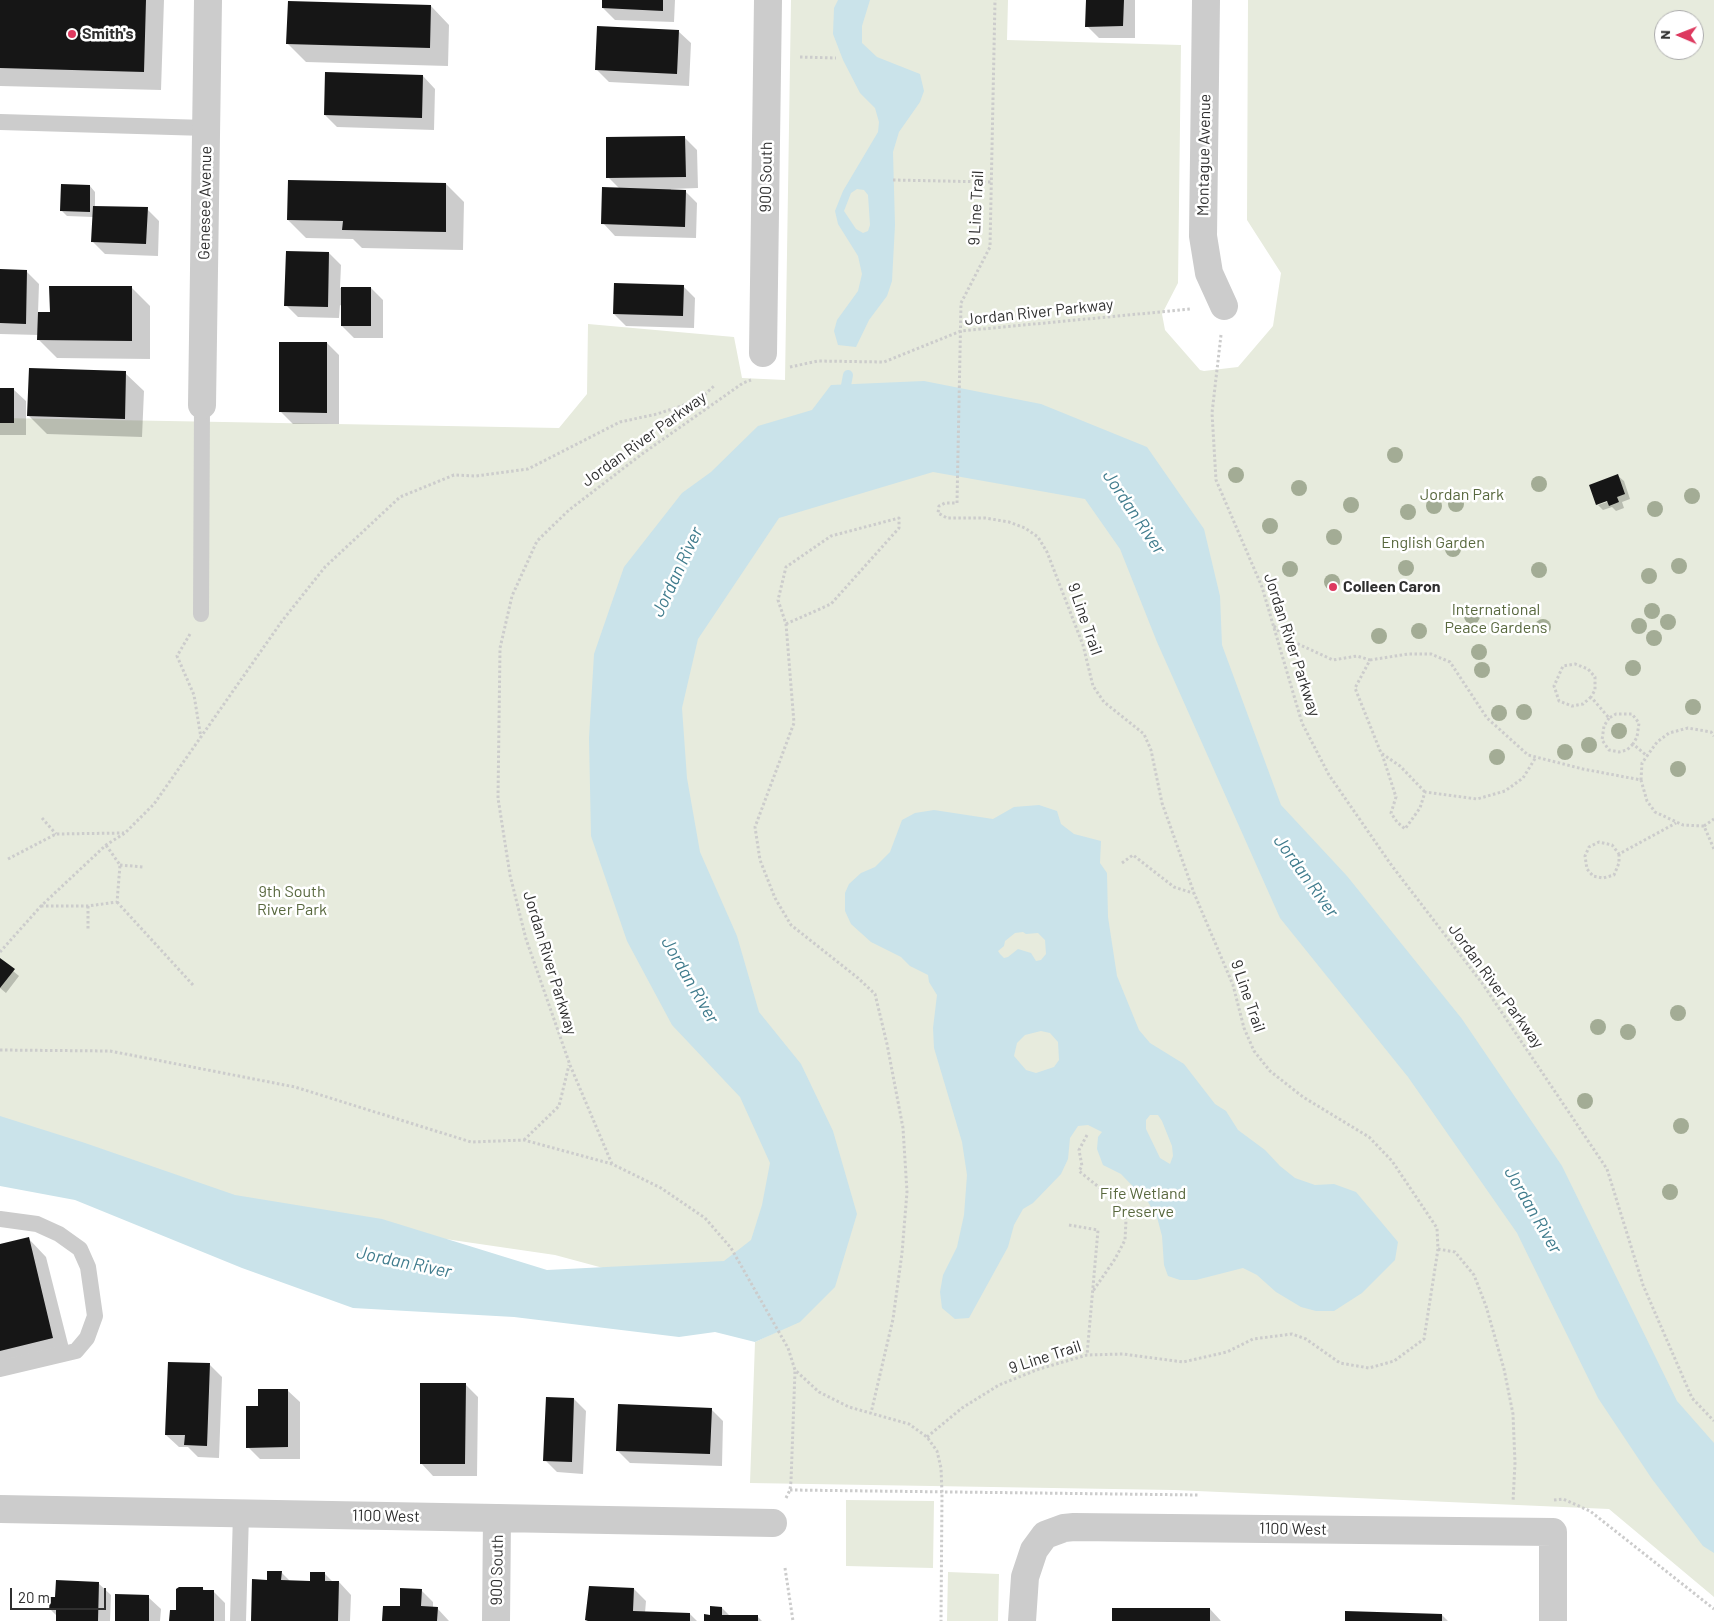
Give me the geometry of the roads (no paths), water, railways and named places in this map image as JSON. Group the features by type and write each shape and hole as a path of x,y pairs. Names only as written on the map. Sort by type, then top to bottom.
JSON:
{"street":[{"name":"Genesee Avenue","path":"202,405 208,0"},
{"name":"900 South","path":"760,366 768,0"},
{"name":"Montague Avenue","path":"1206,0 1203,236 1209,273 1224,306"},
{"name":"1100 West","path":"0,1509 773,1523"},
{"name":"900 South","path":"496,1621 497,1518"},
{"name":"1100 West","path":"1022,1621 1025,1577 1028,1564 1038,1542 1045,1535 1074,1527 1553,1532 1552,1621"}],"lane":[{"path":"0,122 206,128"},
{"path":"201,614 202,405"},
{"path":"0,1219 37,1224 58,1234 80,1249 88,1267 95,1316 87,1338 76,1350 0,1370"},
{"path":"238,1621 241,1513"}],"water":[{"path":"838,0 870,0 862,26 862,43 877,57 920,74 924,91 920,102 899,132 893,152 895,225 892,281 887,296 869,320 856,347 838,345 834,331 837,320 858,291 862,274 858,256 838,224 835,211 843,191 878,132 879,122 875,108 860,93 843,60 833,34 834,8","holes":["857,189 864,190 868,195 870,225 868,231 863,233 856,229 844,211 851,193"]},
{"name":"Jordan River","path":"924,381 1041,404 1147,447 1204,529 1220,596 1222,645 1281,805 1347,876 1462,1019 1562,1166 1677,1401 1714,1443 1714,1553 1703,1546 1652,1479 1598,1398 1517,1233 1408,1077 1280,918 1157,642 1120,549 1085,499 933,472 779,518 698,639 682,708 687,778 700,852 737,936 759,1012 801,1064 833,1131 857,1214 835,1287 800,1322 755,1342 715,1332 679,1337 514,1317 353,1308 242,1268 75,1200 0,1186 0,1116 235,1195 382,1219 547,1270 724,1261 751,1240 762,1205 770,1163 740,1097 672,1025 627,941 591,836 589,738 594,654 624,567 682,493 711,472 758,426 812,410 831,385"},
{"path":"1039,805 1057,811 1061,824 1074,834 1101,841 1100,863 1107,873 1108,917 1117,976 1139,1030 1150,1043 1184,1064 1215,1104 1226,1111 1238,1130 1265,1150 1280,1166 1295,1178 1315,1185 1334,1184 1356,1192 1398,1242 1395,1260 1362,1293 1334,1311 1316,1311 1301,1307 1276,1292 1257,1275 1243,1268 1196,1280 1180,1280 1168,1276 1164,1265 1162,1236 1157,1217 1148,1202 1121,1174 1103,1165 1097,1149 1098,1137 1102,1132 1088,1125 1078,1126 1070,1138 1068,1159 1061,1174 1033,1203 1023,1209 1014,1225 1008,1247 969,1318 955,1319 942,1308 940,1292 943,1275 957,1247 964,1215 967,1175 962,1142 934,1048 933,1028 937,995 929,982 928,975 910,966 901,957 871,942 851,924 845,911 845,893 849,884 861,873 875,867 890,852 902,820 915,813 934,810 993,819 1014,807","holes":["1023,932 1026,934 1038,933 1045,940 1046,954 1041,960 1036,961 1031,953 1018,949 1004,958 998,951 1004,946 1005,941 1015,933","1041,1031 1050,1033 1058,1042 1059,1060 1054,1067 1036,1073 1026,1070 1014,1056 1017,1043 1025,1035","1150,1115 1158,1115 1162,1121 1172,1146 1173,1156 1170,1164 1160,1158 1146,1129 1146,1120"]}],"waterway":[{"path":"844,396 848,375"}],"place":[{"name":"Smith's","path":"72,34"},
{"name":"Colleen Caron","path":"1333,587"}],"park label":[{"name":"Jordan Park","path":"1462,495"},
{"name":"English Garden","path":"1433,543"},
{"name":"International Peace Gardens","path":"1496,619"},
{"name":"9th South River Park","path":"292,901"},
{"name":"Fife Wetland Preserve","path":"1143,1203"}]}
